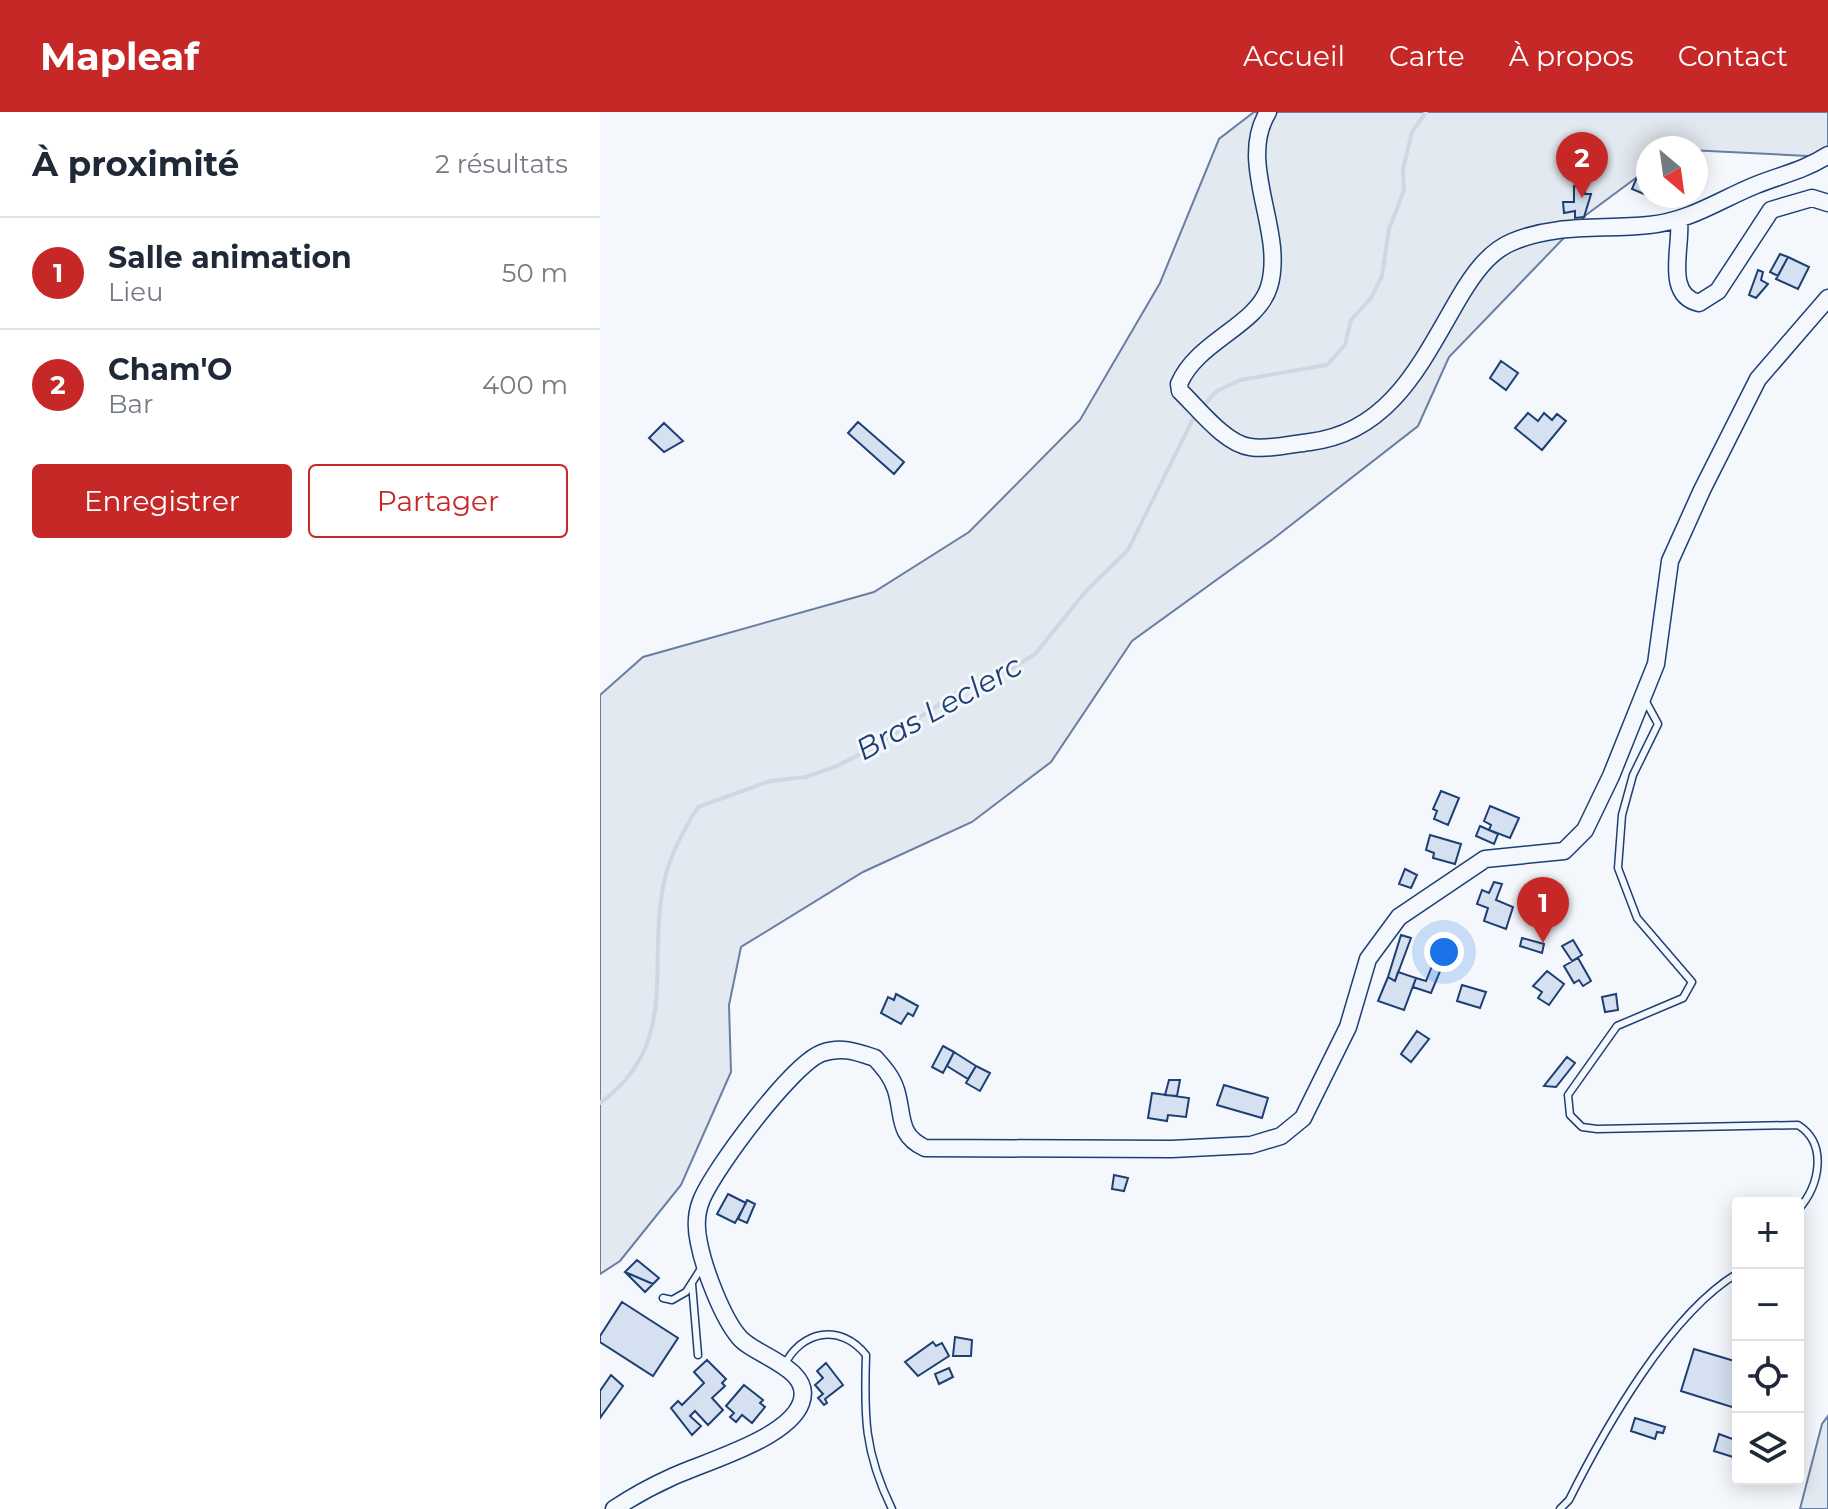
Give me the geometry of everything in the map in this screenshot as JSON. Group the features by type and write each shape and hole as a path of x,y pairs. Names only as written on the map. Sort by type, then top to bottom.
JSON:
{"main road":[{"path":"1268,112 1262,122 1258,157 1270,242 1269,287 1251,313 1208,345 1183,373 1180,391 1232,439 1246,447 1260,448 1339,437 1364,426 1390,405 1414,375 1470,280 1488,258 1507,244 1560,228 1679,221 1756,185 1791,175 1828,155"},
{"path":"1679,221 1678,286 1688,299 1699,303 1718,291 1771,210 1812,198 1828,203"},
{"path":"614,1509 673,1476 763,1438 791,1417 801,1403 801,1386 784,1366 739,1338 704,1264 697,1223 701,1200 780,1088 806,1060 823,1053 854,1051 875,1058 895,1088 901,1127 911,1142 925,1148 1209,1148 1251,1145 1281,1136 1303,1118 1348,1027 1368,959 1399,917 1485,859 1549,854 1564,851 1575,843 1611,776 1644,698 1656,664 1670,561 1702,490 1758,379 1828,298"}],"lane":[{"path":"1644,698 1658,724 1633,775 1622,815 1618,868 1637,918 1692,982 1683,998 1617,1026 1568,1095 1570,1115 1582,1127 1597,1129 1798,1125 1819,1144 1822,1157 1815,1190 1804,1203"},
{"path":"663,1298 672,1300 686,1292 704,1264"},
{"path":"1560,1509 1569,1500 1593,1452 1643,1375 1707,1295 1732,1277"},
{"path":"692,1284 698,1355"},
{"path":"784,1366 791,1351 806,1341 834,1332 855,1340 866,1355 863,1399 868,1450 892,1509"}],"shaded area":[{"path":"1254,112 1828,112 1828,157 1708,151 1708,136 1636,136 1636,178 1586,215 1449,357 1418,426 1273,539 1132,641 1051,762 972,822 863,872 741,947 729,1005 731,1072 681,1185 620,1261 600,1274 600,695 643,657 874,592 969,532 1080,420 1160,283 1219,139"},
{"path":"1828,1416 1828,1509 1800,1509 1822,1424"}],"building":[{"path":"1574,186 1585,187 1585,194 1591,194 1584,217 1575,218 1575,211 1564,213 1563,202 1574,202"},
{"path":"1780,254 1788,257 1778,276 1770,272"},
{"path":"1788,257 1809,267 1798,289 1776,279"},
{"path":"1758,270 1763,272 1761,280 1768,284 1756,298 1749,295"},
{"path":"1501,361 1518,373 1506,390 1490,378"},
{"path":"1528,413 1538,421 1544,413 1552,420 1557,414 1566,421 1542,450 1515,428"},
{"path":"858,422 904,462 894,474 848,433"},
{"path":"664,423 683,441 664,452 649,438"},
{"path":"1441,791 1459,798 1448,825 1434,819 1437,811 1433,809"},
{"path":"1490,806 1519,818 1510,838 1489,830 1491,825 1484,821"},
{"path":"1480,826 1498,834 1494,844 1476,836"},
{"path":"1430,835 1461,844 1455,864 1433,858 1434,853 1426,850"},
{"path":"1405,869 1417,875 1411,888 1399,884"},
{"path":"1494,882 1502,884 1496,900 1513,907 1506,929 1484,921 1488,908 1477,904 1482,890 1489,893"},
{"path":"1401,935 1411,938 1395,981 1388,977"},
{"path":"1522,938 1544,944 1542,953 1520,946"},
{"path":"1573,940 1582,955 1572,961 1562,946"},
{"path":"1578,958 1591,981 1583,986 1579,980 1574,983 1564,966"},
{"path":"1434,961 1443,964 1431,993 1413,987 1416,978 1426,981"},
{"path":"1547,971 1564,984 1549,1005 1538,998 1542,992 1533,986"},
{"path":"1398,972 1416,978 1404,1010 1378,1001 1388,977 1395,981"},
{"path":"1462,985 1486,992 1480,1008 1457,1001"},
{"path":"896,994 918,1006 913,1016 908,1013 901,1024 881,1013 888,997 894,1000"},
{"path":"1616,994 1618,1010 1605,1012 1602,997"},
{"path":"1417,1031 1429,1039 1411,1062 1401,1054"},
{"path":"943,1046 954,1052 943,1073 932,1067"},
{"path":"954,1052 976,1066 968,1079 947,1066"},
{"path":"1567,1057 1575,1063 1556,1087 1544,1086"},
{"path":"976,1066 990,1073 980,1091 966,1083"},
{"path":"1169,1080 1180,1080 1177,1096 1165,1095"},
{"path":"1224,1085 1268,1098 1262,1118 1217,1105"},
{"path":"1152,1093 1189,1098 1186,1117 1168,1115 1167,1121 1148,1118"},
{"path":"1114,1175 1128,1178 1124,1191 1112,1189"},
{"path":"728,1194 746,1203 735,1223 717,1214"},
{"path":"747,1200 755,1204 747,1223 738,1219"},
{"path":"637,1260 659,1278 653,1284 625,1272"},
{"path":"625,1272 653,1284 645,1292"},
{"path":"622,1302 678,1338 653,1376 600,1342 600,1336"},
{"path":"955,1337 972,1340 971,1356 953,1356"},
{"path":"933,1342 936,1346 942,1343 949,1356 918,1376 905,1362"},
{"path":"1694,1349 1732,1360 1732,1407 1681,1391"},
{"path":"707,1360 726,1379 722,1383 725,1386 712,1398 723,1410 708,1425 695,1411 690,1416 701,1426 692,1435 671,1408 678,1401 682,1405 704,1383 694,1372"},
{"path":"826,1363 843,1385 825,1399 827,1403 824,1405 818,1398 823,1394 815,1385 823,1378 817,1371"},
{"path":"949,1368 953,1377 939,1384 935,1374"},
{"path":"611,1375 623,1386 600,1418 600,1391"},
{"path":"744,1385 763,1400 760,1403 765,1407 752,1423 742,1415 736,1422 730,1417 734,1413 726,1406"},
{"path":"1635,1418 1665,1427 1663,1433 1657,1432 1655,1439 1631,1431"},
{"path":"1719,1434 1732,1439 1732,1457 1714,1451"}],"waterway":[{"name":"Bras Leclerc","path":"1201,408 1217,391 1240,380 1327,365 1345,345 1351,320 1371,298 1382,276 1389,229 1404,190 1403,169 1412,132 1426,112"},
{"name":"Bras Leclerc","path":"600,1103 626,1079 642,1054 652,1028 665,878 678,841 698,807 770,781 806,777 837,766 874,747 974,682 1006,672 1035,654 1087,590 1128,550 1195,415"}],"place":[{"name":"Cham'O","path":"1582,198"},
{"name":"Salle animation","path":"1543,943"}]}
